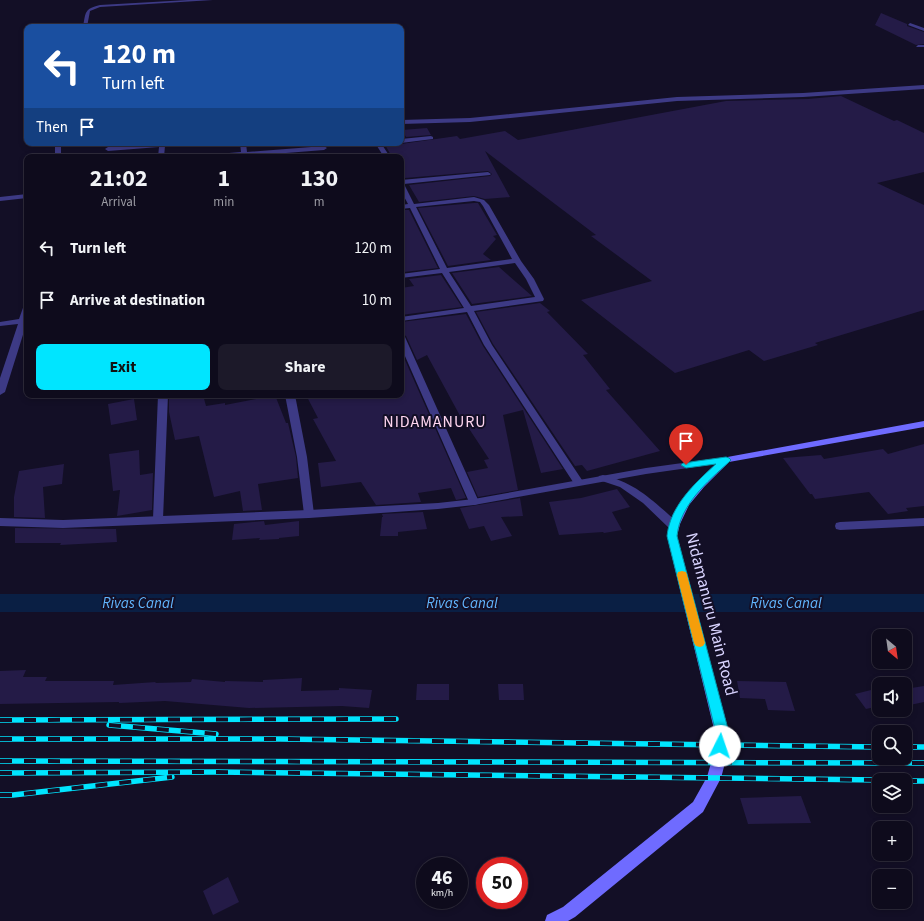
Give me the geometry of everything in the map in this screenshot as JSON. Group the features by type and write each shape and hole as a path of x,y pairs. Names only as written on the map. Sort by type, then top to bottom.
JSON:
{"main road":[{"path":"726,460 924,424"},
{"name":"Nidamanuru Main Road","path":"553,921 569,912 698,808 714,778 718,763 722,729 673,531 688,499 703,481 726,460"}],"street":[{"path":"86,24 88,11 92,8 100,6 211,0"},
{"path":"910,24 924,30"},
{"path":"918,46 924,46"},
{"path":"404,122 470,120 677,99 699,100 803,95 924,87"},
{"path":"404,141 431,138"},
{"path":"108,149 140,146"},
{"path":"253,154 323,146"},
{"path":"404,183 488,174"},
{"path":"404,189 444,270 488,345 579,483"},
{"path":"0,199 24,196"},
{"path":"404,207 474,199 482,201 486,205 517,261 530,279 540,299 404,320"},
{"path":"404,276 517,261"},
{"path":"0,324 24,321 0,392"},
{"path":"404,344 474,502"},
{"path":"158,519 163,398"},
{"path":"291,398 302,457 309,514"},
{"path":"0,522 63,524 309,514 474,502 603,478 726,460"},
{"path":"603,478 624,485 647,501 673,531"},
{"path":"840,526 924,522"}],"building":[{"path":"881,13 907,24 907,26 924,32 924,44 916,45 875,25"},
{"path":"841,96 894,121 897,120 924,133 924,172 877,183 924,205 924,310 815,343 818,345 764,361 749,350 675,373 581,300 652,281 591,236 596,235 485,151 510,197 485,199 474,196 419,202 409,185 490,176 492,174 488,171 405,178 404,154 390,154 386,146 404,146 404,144 457,136 460,139 505,131 518,140 726,101 808,99"},
{"path":"427,128 431,135 406,137 404,130"},
{"path":"478,203 497,235 493,236 496,239 483,254 491,260 448,266 418,208"},
{"path":"404,210 409,210 438,268 404,272"},
{"path":"499,267 532,296 472,304 452,273"},
{"path":"441,275 462,307 404,315 404,288 414,286 409,279"},
{"path":"540,303 550,311 547,312 588,354 583,355 610,389 606,390 660,451 587,471 582,465 575,466 493,344 476,312"},
{"path":"466,314 483,346 563,469 541,473 523,410 503,415 518,490 478,497 467,472 488,468 484,460 489,459 466,424 465,425 427,355 417,360 406,336 404,335 404,322"},
{"path":"404,358 466,498 456,500 451,488 418,493 421,502 376,505 361,482 321,487 318,463 336,461 313,419 318,418 308,398 404,398"},
{"path":"169,398 204,398 206,406 225,403 225,405 256,398 276,398 286,423 288,423 296,457 298,478 258,484 262,510 243,511 240,491 214,497 199,436 175,440 169,412"},
{"path":"134,399 137,420 111,425 108,404"},
{"path":"924,444 924,506 906,508 908,511 888,514 869,492 815,499 783,458 821,455 824,459 883,449 888,454"},
{"path":"139,450 140,475 153,473 152,510 117,516 120,490 113,491 109,454"},
{"path":"64,464 62,484 43,487 45,518 14,517 14,497 19,471"},
{"path":"617,489 630,507 612,512 622,530 604,533 559,535 549,502 581,498"},
{"path":"520,498 523,516 501,517 512,536 491,541 484,526 469,529 460,508"},
{"path":"423,512 427,529 398,532 398,536 380,536 383,517 382,514"},
{"path":"264,521 265,525 299,521 299,536 279,539 259,540 260,538 232,540 234,524"},
{"path":"15,528 116,529 117,542 60,545 61,543 15,543"},
{"path":"26,670 23,677 47,677 45,681 114,681 113,685 156,682 155,683 191,682 192,679 225,682 263,682 263,680 302,678 301,691 339,690 339,688 372,690 369,708 342,706 249,708 165,701 0,704 0,671"},
{"path":"737,681 786,682 795,711 768,710 765,699 740,698"},
{"path":"417,684 449,684 449,700 416,700"},
{"path":"498,684 523,684 524,700 499,700"},
{"path":"924,686 924,702 912,705 912,688"},
{"path":"872,690 872,708 866,709 855,694"},
{"path":"801,796 811,823 748,824 740,798"},
{"path":"228,877 239,902 213,915 203,891"}],"waterway":[{"name":"Rivas Canal","path":"0,603 924,603"}],"railway":[{"path":"0,720 396,719"},
{"path":"109,725 216,734"},
{"path":"0,739 280,739 872,747"},
{"path":"912,747 924,747"},
{"path":"0,761 924,763"},
{"path":"0,773 217,772 872,780"},
{"path":"0,795 13,795 172,777"},
{"path":"912,781 924,781"}],"slow traffic":[{"path":"682,575 700,643"}],"district":[{"name":"NIDAMANURU","path":"435,421"}],"route":[{"path":"686,465 726,460 703,481 688,499 673,525 672,536 722,729 720,746"}]}
